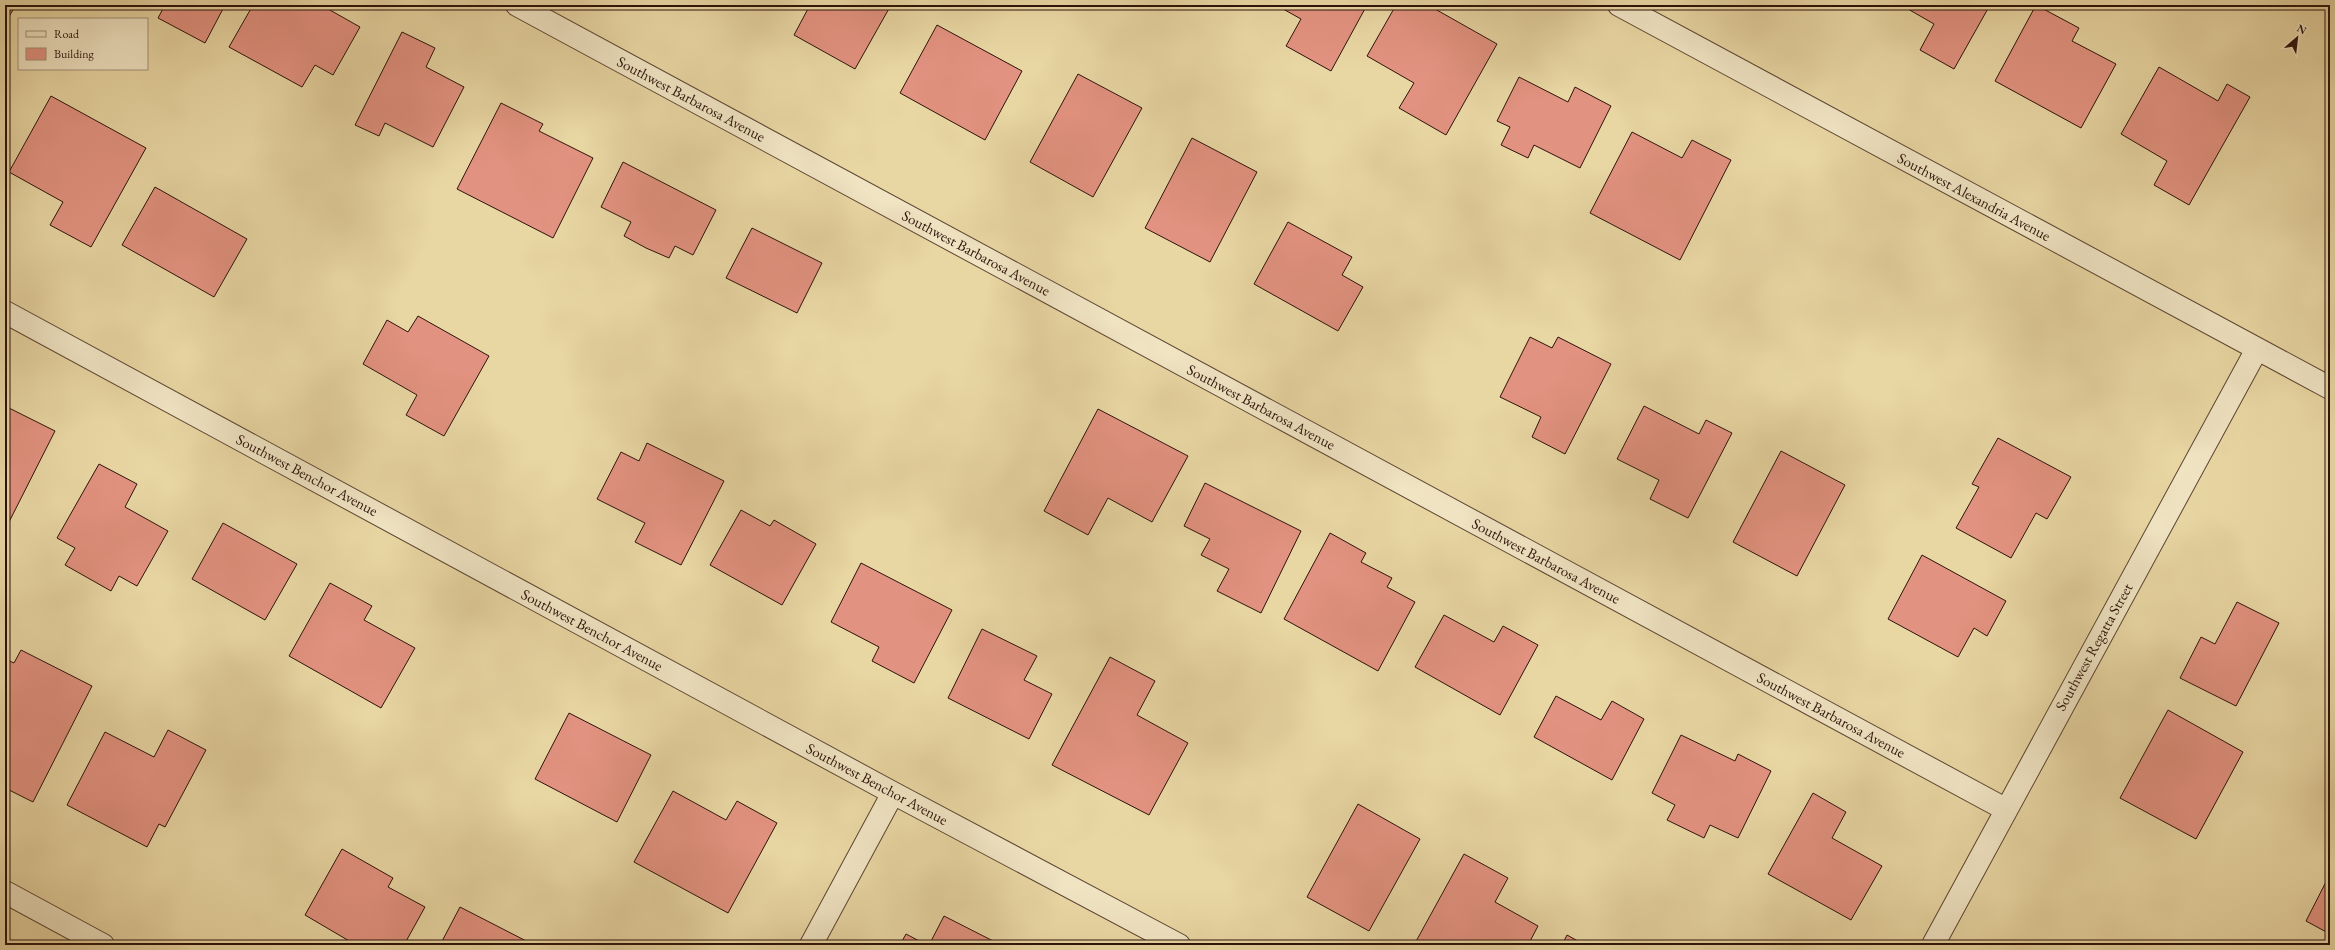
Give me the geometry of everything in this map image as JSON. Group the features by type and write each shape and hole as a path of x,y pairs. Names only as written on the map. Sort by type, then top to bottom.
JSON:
{"street":[{"name":"Southwest Barbarosa Avenue","path":"517,5 2005,809"},
{"name":"Southwest Alexandria Avenue","path":"1619,5 2330,388"},
{"name":"Southwest Benchor Avenue","path":"5,312 893,793 1180,945"},
{"name":"Southwest Regatta Street","path":"1932,945 2256,349"},
{"path":"811,945 893,793"},
{"path":"5,892 103,945"}],"building":[{"path":"5,5 16,5 5,23"},
{"path":"165,5 225,5 205,43 158,18"},
{"path":"253,5 321,5 360,27 333,75 315,65 302,87 229,47"},
{"path":"810,5 891,5 855,69 794,35"},
{"path":"1276,5 1367,5 1331,71 1286,46 1301,19"},
{"path":"1396,5 1428,5 1497,44 1446,135 1399,108 1414,83 1367,56"},
{"path":"1901,5 1990,5 1954,69 1920,50 1934,24"},
{"path":"2036,5 2079,28 2072,41 2116,64 2081,128 1995,81"},
{"path":"937,25 1022,71 985,140 900,93"},
{"path":"402,32 435,48 426,67 464,87 433,147 385,123 379,136 355,125"},
{"path":"2159,67 2218,101 2227,84 2250,97 2189,205 2154,185 2167,161 2121,134"},
{"path":"1078,74 1142,108 1093,197 1030,162"},
{"path":"1519,77 1568,102 1575,87 1611,106 1580,168 1534,145 1528,158 1501,145 1510,127 1497,121"},
{"path":"51,96 146,148 91,247 50,225 63,202 9,172"},
{"path":"501,103 543,124 539,131 593,158 553,238 457,189"},
{"path":"1632,132 1682,158 1692,140 1731,160 1680,260 1590,213"},
{"path":"1192,138 1257,172 1210,262 1145,228"},
{"path":"623,162 716,210 693,255 675,246 669,258 646,248 624,236 631,222 601,207"},
{"path":"155,187 247,239 214,297 122,245"},
{"path":"1288,222 1352,257 1342,275 1363,287 1338,331 1254,284"},
{"path":"752,228 822,263 797,313 726,278"},
{"path":"418,316 489,356 444,436 406,415 417,395 363,364 387,320 408,332"},
{"path":"1530,337 1552,348 1558,337 1611,364 1565,454 1532,437 1541,417 1500,397"},
{"path":"5,406 55,431 8,524 5,522"},
{"path":"1644,406 1699,434 1706,420 1732,433 1688,518 1650,499 1659,480 1617,459"},
{"path":"1098,409 1188,456 1152,522 1108,498 1088,535 1044,511"},
{"path":"1998,438 2071,477 2047,519 2036,513 2011,558 1956,528 1979,487 1972,484"},
{"path":"647,443 724,481 681,565 635,542 645,523 597,499 621,452 639,461"},
{"path":"1781,451 1845,485 1797,576 1733,542"},
{"path":"99,464 137,484 125,507 168,531 137,586 119,576 111,591 65,565 75,548 57,538"},
{"path":"1205,483 1301,531 1261,613 1217,591 1229,569 1201,555 1210,539 1184,526"},
{"path":"741,510 770,526 774,520 816,544 782,605 710,565"},
{"path":"223,523 297,564 265,620 192,579"},
{"path":"1330,533 1366,553 1361,562 1392,578 1387,587 1415,602 1378,671 1284,619"},
{"path":"1922,555 2006,601 1987,636 1974,628 1958,657 1888,619"},
{"path":"861,563 952,610 914,683 872,661 879,647 831,622"},
{"path":"330,583 372,606 364,620 415,648 381,708 289,656"},
{"path":"2237,602 2279,623 2236,706 2180,678 2201,637 2215,644"},
{"path":"1444,615 1494,642 1503,626 1538,645 1500,715 1415,667"},
{"path":"982,629 1037,656 1024,680 1052,694 1029,739 948,698"},
{"path":"21,650 92,686 33,802 5,788 5,745 7,740 5,739 5,659 14,663"},
{"path":"1110,657 1155,681 1137,715 1188,743 1149,815 1052,765"},
{"path":"1556,696 1601,720 1612,701 1644,719 1612,780 1534,737"},
{"path":"2168,710 2243,752 2196,839 2120,798"},
{"path":"569,713 651,755 617,822 535,779"},
{"path":"168,730 206,750 165,827 159,824 147,847 67,805 105,732 154,757"},
{"path":"1681,735 1735,761 1738,754 1771,771 1738,838 1710,825 1704,838 1667,820 1675,805 1652,793"},
{"path":"673,791 726,820 737,801 777,823 728,913 634,862"},
{"path":"1813,793 1846,812 1832,838 1882,866 1851,920 1768,874"},
{"path":"1358,804 1420,839 1369,931 1307,897"},
{"path":"342,849 393,878 388,887 425,907 404,945 356,945 305,915"},
{"path":"1464,854 1508,878 1495,902 1538,926 1528,945 1414,945"},
{"path":"2330,874 2330,934 2306,921"},
{"path":"460,907 534,945 440,945"},
{"path":"944,916 1001,945 929,945"},
{"path":"906,934 927,945 900,945"},
{"path":"1567,935 1585,945 1562,945"}]}
